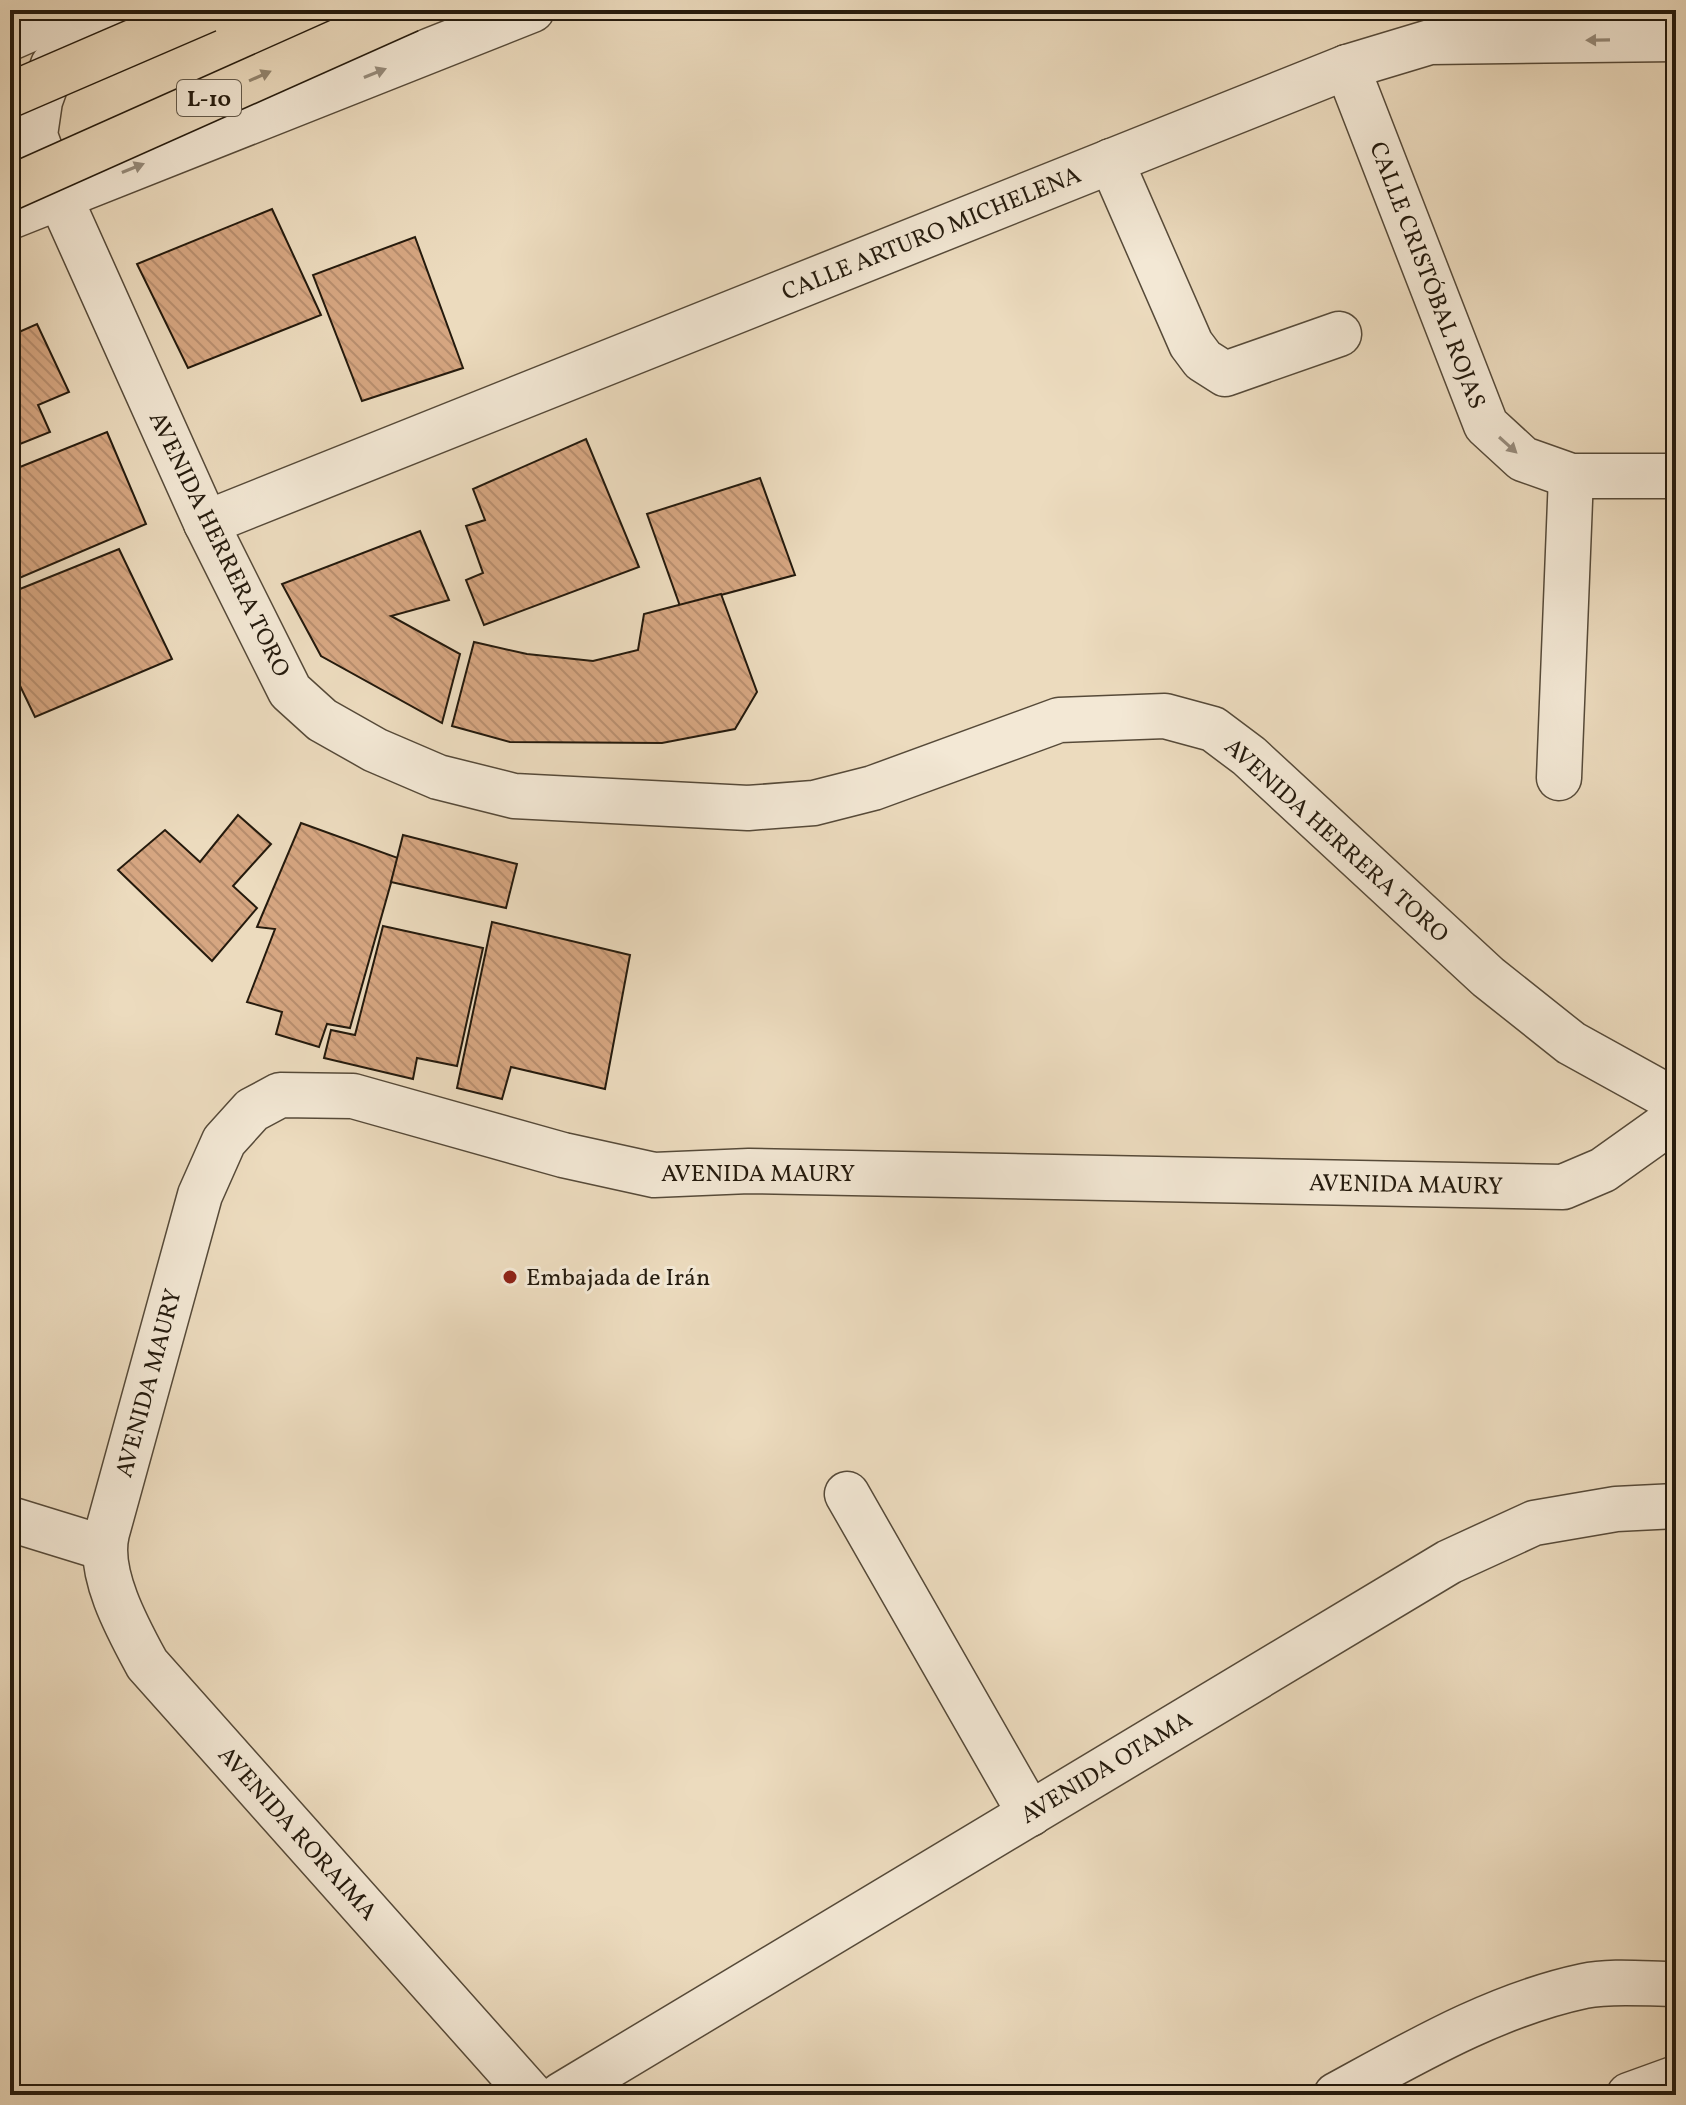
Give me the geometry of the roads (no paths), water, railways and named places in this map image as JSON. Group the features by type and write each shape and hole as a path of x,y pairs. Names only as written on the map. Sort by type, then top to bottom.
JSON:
{"highway":[{"path":"10,95 207,10"},
{"name":"L-10","path":"10,188 409,10"}],"street":[{"path":"10,38 74,10"},
{"name":"AVENIDA HERRERA TORO","path":"149,10 85,41 53,65 40,101 35,135 206,523 290,691 322,720 375,750 438,777 514,796 748,808 814,803 873,788 1059,720 1165,716 1213,729 1249,756 1488,977 1571,1043 1676,1101"},
{"name":"L-10","path":"10,217 532,10"},
{"name":"CALLE ARTURO MICHELENA","path":"206,523 1347,67 1430,42 1676,39"},
{"name":"CALLE CRISTÓBAL ROJAS","path":"1347,67 1486,425 1523,459 1571,476 1676,476"},
{"path":"10,117 21,159 10,164"},
{"path":"1111,161 1191,344 1203,360 1225,374 1339,334"},
{"path":"1559,778 1571,476"},
{"name":"AVENIDA MAURY","path":"104,1548 200,1195 224,1141 252,1110 280,1095 353,1096 563,1155 654,1175 765,1171 1563,1187 1603,1170 1676,1118"},
{"path":"847,1494 1030,1814"},
{"name":"AVENIDA OTAMA","path":"561,2095 1449,1562 1534,1523 1616,1509 1676,1506"},
{"path":"10,1519 104,1548"},
{"name":"AVENIDA RORAIMA","path":"104,1548 120,1616 147,1664 531,2095"},
{"path":"1336,2095 1415,2051 1504,2009 1586,1985 1676,1984"},
{"path":"1629,2095 1676,2078"}],"place":[{"name":"Embajada de Irán","path":"510,1277"}]}
